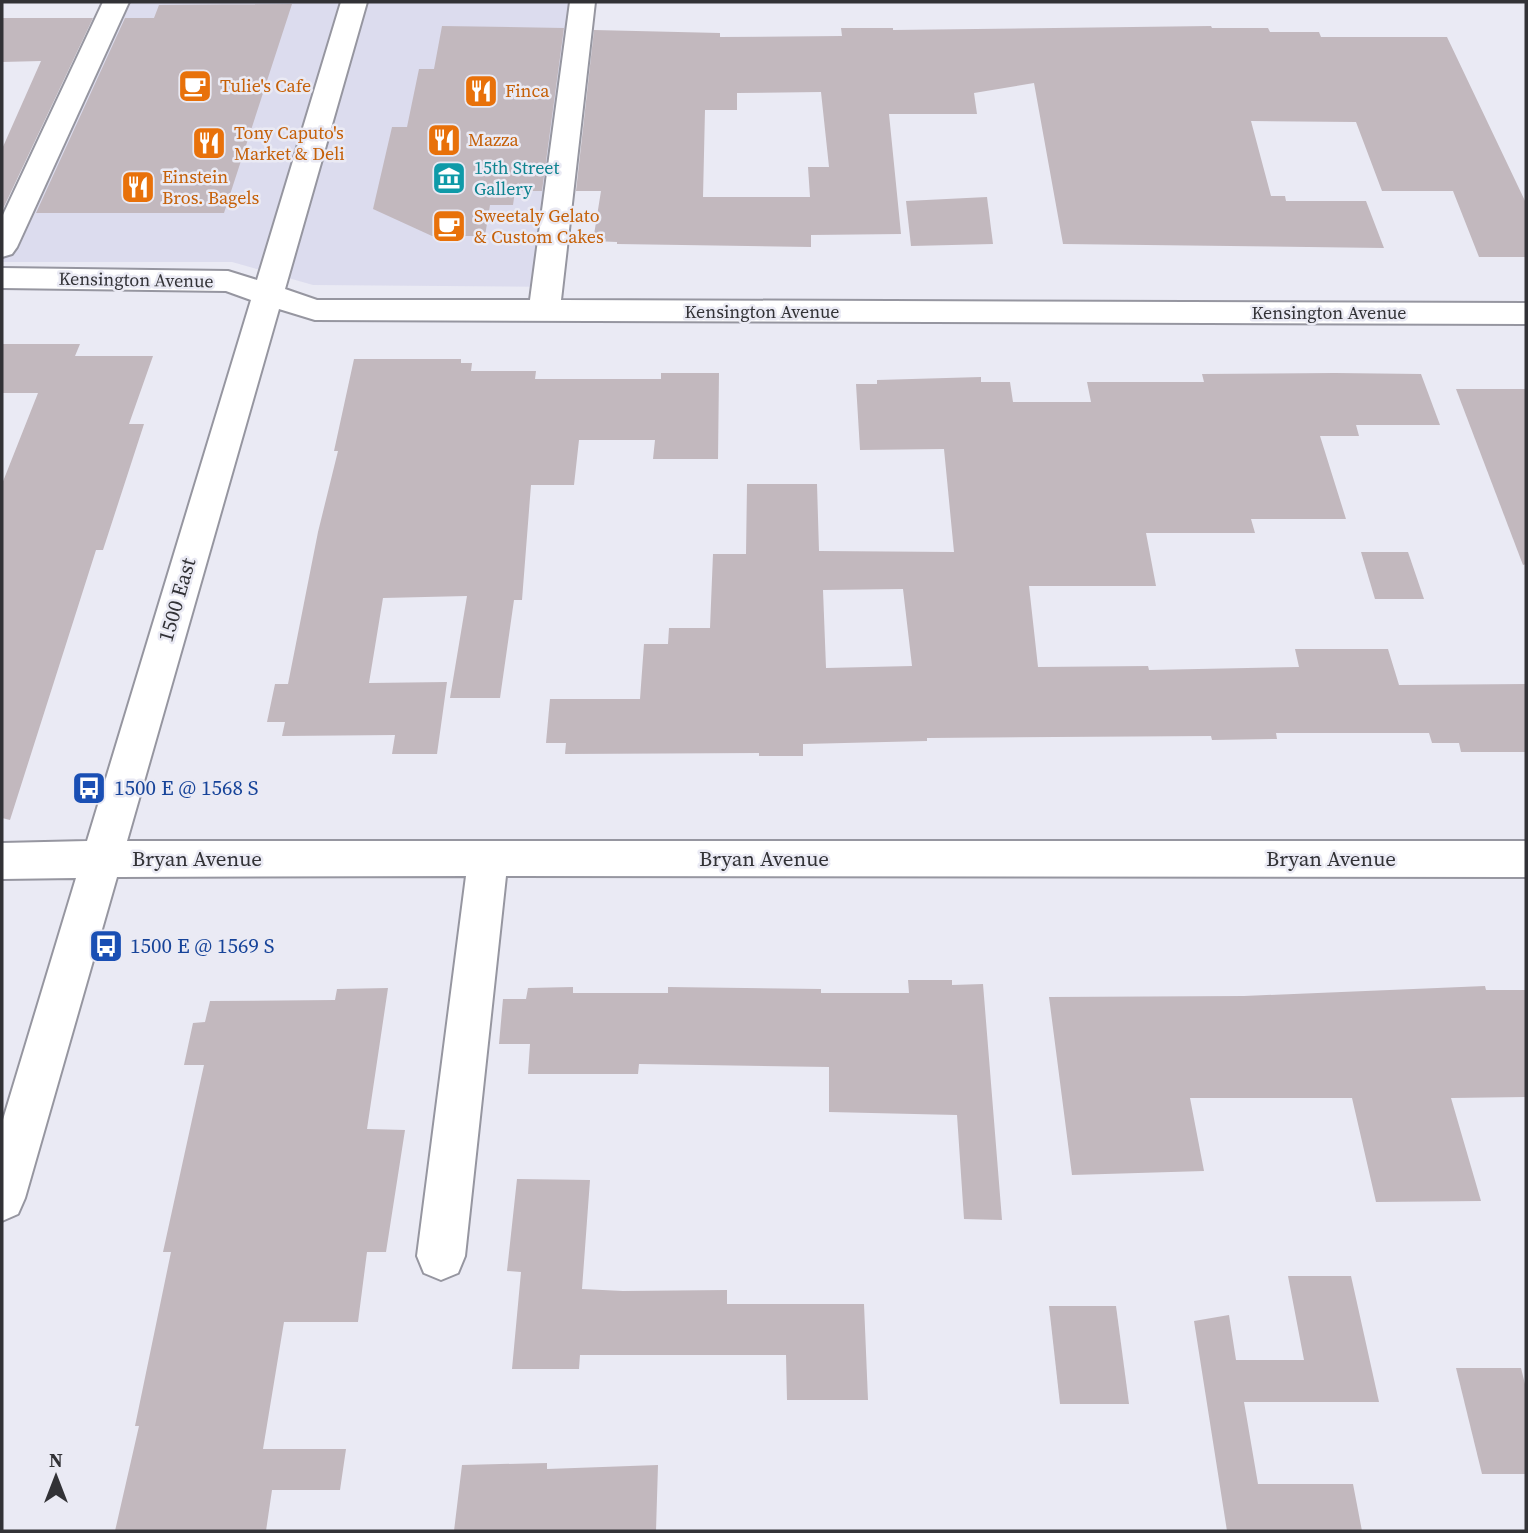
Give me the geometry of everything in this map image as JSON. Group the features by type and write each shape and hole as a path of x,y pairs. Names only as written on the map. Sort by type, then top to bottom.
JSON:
{"street":[{"path":"2,247 116,2"},
{"name":"1500 East","path":"2,1198 354,2"},
{"path":"544,311 583,2"},
{"name":"Kensington Avenue","path":"2,278 228,281 315,310 1526,314"},
{"path":"441,1256 488,858"},
{"name":"Bryan Avenue","path":"2,861 488,858 1526,859"}],"shaded area":[{"path":"122,2 594,2 562,287 313,285 232,262 2,262 2,256"}],"building":[{"path":"292,4 224,213 36,213 125,18 154,18 159,5"},
{"path":"2,18 93,18 2,211 2,149 41,61 2,62"},
{"path":"442,26 564,28 542,191 515,191 513,205 490,205 485,236 432,236 373,209 392,127 407,127 419,69 434,69"},
{"path":"1211,26 1268,28 1270,32 1319,32 1321,37 1447,37 1526,203 1526,257 1479,257 1453,191 1382,191 1356,122 1251,121 1271,196 1285,196 1286,201 1366,201 1384,248 1063,244 1034,83 974,93 977,114 889,114 901,234 811,235 811,247 617,244 593,241 601,191 576,191 594,30 720,33 720,37 842,36 841,28 893,30","holes":["821,92 829,167 808,167 810,197 703,197 705,110 737,110 737,93"]},
{"path":"987,197 993,244 911,246 906,201"},
{"path":"2,344 80,344 75,356 153,356 129,424 144,424 103,550 96,550 10,820 2,818 2,484 38,393 2,393"},
{"path":"354,359 461,359 461,363 472,363 471,371 536,371 535,379 661,379 661,373 719,373 718,459 653,459 655,440 579,440 574,485 531,485 522,600 514,600 500,698 450,698 467,596 383,598 369,683 447,682 437,754 392,754 395,735 282,736 285,722 267,722 275,684 288,684 318,532 338,451 334,451"},
{"path":"1202,374 1421,374 1440,425 1356,425 1359,436 1320,436 1346,519 1251,519 1255,533 1146,533 1156,586 1029,586 1038,667 1148,666 1149,670 1299,667 1295,649 1388,649 1399,685 1526,684 1526,752 1461,752 1459,743 1432,743 1429,733 1276,733 1277,739 1212,740 1211,736 927,738 927,741 803,744 803,756 759,756 759,753 565,754 566,743 546,743 550,699 640,699 644,644 668,644 669,628 710,628 713,554 746,554 747,484 817,484 819,551 954,552 944,449 860,450 856,384 877,384 877,380 981,377 981,382 1010,382 1013,402 1091,402 1087,382 1204,382","holes":["903,589 912,666 826,668 823,590"]},
{"path":"1456,389 1526,389 1526,564 1523,565"},
{"path":"1361,552 1408,552 1424,599 1375,599"},
{"path":"908,980 952,980 952,985 983,984 1002,1220 964,1219 957,1115 829,1112 829,1067 639,1064 638,1074 528,1074 530,1044 499,1044 503,999 526,999 528,988 573,987 573,993 668,993 668,987 821,989 821,993 909,993"},
{"path":"1485,986 1486,990 1526,990 1526,1097 1451,1098 1481,1201 1376,1202 1352,1098 1190,1098 1204,1171 1072,1175 1049,997 1244,996"},
{"path":"388,988 367,1129 405,1130 386,1252 367,1252 358,1322 284,1322 263,1449 346,1449 340,1490 272,1490 266,1531 115,1531 139,1426 135,1426 171,1252 163,1252 204,1065 184,1065 193,1023 205,1022 210,1001 335,1000 337,989"},
{"path":"517,1179 590,1180 582,1289 727,1290 727,1304 864,1304 868,1400 787,1400 786,1355 580,1355 579,1369 512,1369 521,1272 507,1271"},
{"path":"1288,1276 1351,1276 1379,1402 1244,1402 1258,1484 1353,1484 1362,1531 1227,1531 1194,1321 1229,1315 1236,1360 1304,1360"},
{"path":"1049,1306 1116,1306 1129,1404 1060,1404"},
{"path":"1456,1368 1521,1368 1526,1388 1526,1474 1482,1474"},
{"path":"547,1463 547,1469 658,1465 656,1531 454,1531 462,1465"}],"place":[{"name":"Tulie's Cafe","path":"195,86"},
{"name":"Finca","path":"481,91"},
{"name":"Mazza","path":"444,140"},
{"name":"Tony Caputo's Market & Deli","path":"209,143"},
{"name":"15th Street Gallery","path":"449,178"},
{"name":"Einstein Bros. Bagels","path":"138,187"},
{"name":"Sweetaly Gelato & Custom Cakes","path":"449,226"},
{"name":"1500 E @ 1568 S","path":"89,788"},
{"name":"1500 E @ 1569 S","path":"106,946"}]}
